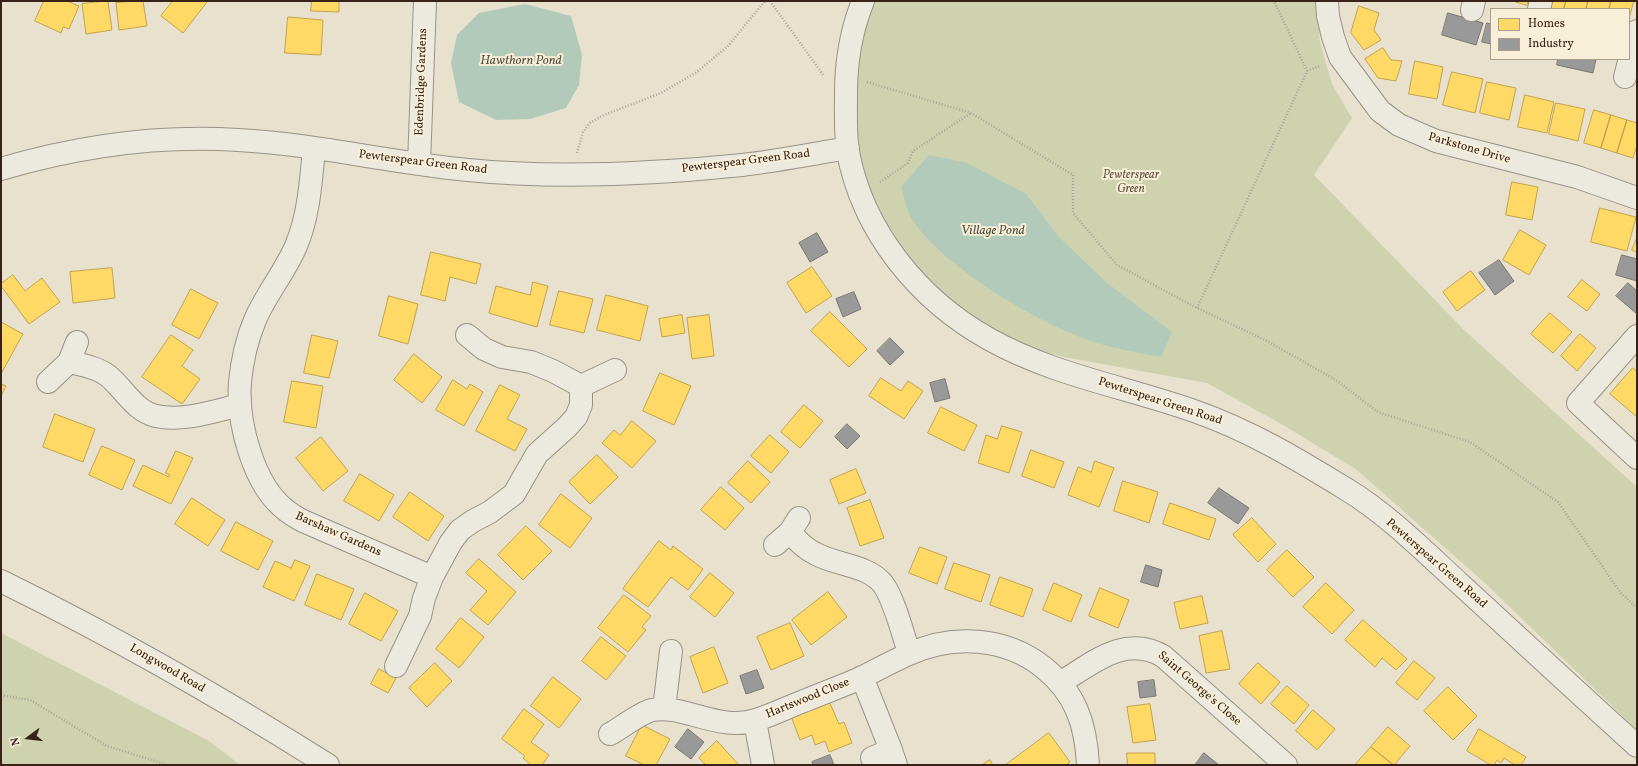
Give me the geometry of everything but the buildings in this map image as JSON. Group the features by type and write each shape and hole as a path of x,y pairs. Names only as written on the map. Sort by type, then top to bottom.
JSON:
{"street":[{"name":"Edenbridge Gardens","path":"419,164 425,1"},
{"name":"Pewterspear Green Road","path":"863,1 852,33 846,79 848,148 853,171 860,192 880,234 894,256 934,301 960,321 995,342 1055,368 1194,411 1243,430 1282,449 1352,493 1409,538 1637,746"},
{"name":"Parkstone Drive","path":"1327,1 1328,16 1340,57 1380,111 1399,125 1436,141 1577,177 1637,198"},
{"path":"1630,58 1637,31"},
{"path":"1625,77 1629,60"},
{"name":"Pewterspear Green Road","path":"1,169 80,149 143,140 182,138 240,140 314,148 468,170 570,174 661,172 744,164 848,148"},
{"name":"Barshaw Gardens","path":"314,148 308,204 296,246 287,265 268,294 255,319 248,340 240,382 240,405 249,451 264,485 286,511 303,521 432,577"},
{"path":"466,333 484,349 502,357 532,362 581,386"},
{"path":"1637,336 1578,403 1637,458"},
{"path":"48,382 73,352 93,368 106,375 142,410 154,416 169,418 184,417 240,405"},
{"path":"581,386 615,370"},
{"path":"396,666 420,616 424,598 432,577 450,542 460,530 514,494 537,454 567,428 576,417 581,405 581,386"},
{"path":"788,532 806,548 817,555 863,571 874,576 882,583 888,592 909,653"},
{"name":"Longwood Road","path":"1,581 83,621 265,725 328,765"},
{"name":"Hartswood Close","path":"610,734 650,710 664,709 724,723 755,721 862,677 909,653 926,647 958,641 988,642 1002,645 1027,656 1050,672 1060,682 1075,706 1084,729 1088,765"},
{"name":"Saint George's Close","path":"1060,682 1120,649 1142,647 1152,650 1163,656 1286,765"},
{"path":"664,709 671,651"},
{"name":"Hartswood Close","path":"862,677 886,758"},
{"name":"Hartswood Close","path":"755,721 763,765"}],"path":[{"path":"570,174 583,132 590,123 604,115 662,93 691,76 728,46 765,1"},
{"path":"770,1 825,76"},
{"path":"1197,308 1307,71 1274,1"},
{"path":"863,81 971,113 1073,175 1073,213 1117,265 1197,308 1265,340 1336,380 1378,412 1470,442 1558,502 1620,592 1637,608"},
{"path":"876,184 908,163 913,151 971,113"},
{"path":"1,695 30,700 107,746 168,765"}],"green space":[{"name":"Pewterspear Green","path":"862,1 1317,1 1320,43 1332,84 1352,118 1314,175 1464,330 1637,487 1637,730 1486,584 1357,470 1283,425 1207,383 1064,357 990,336 959,316 872,214 846,148"},
{"path":"1,633 209,741 240,765 1,765"}],"water":[{"name":"Hawthorn Pond","path":"525,4 571,16 582,55 579,85 566,108 530,119 496,120 459,102 451,63 457,35 479,13"},
{"name":"Village Pond","path":"929,155 967,163 1026,194 1059,237 1107,283 1172,332 1161,357 1101,344 1053,325 999,295 949,259 929,240 913,221 907,209 901,187"}]}
